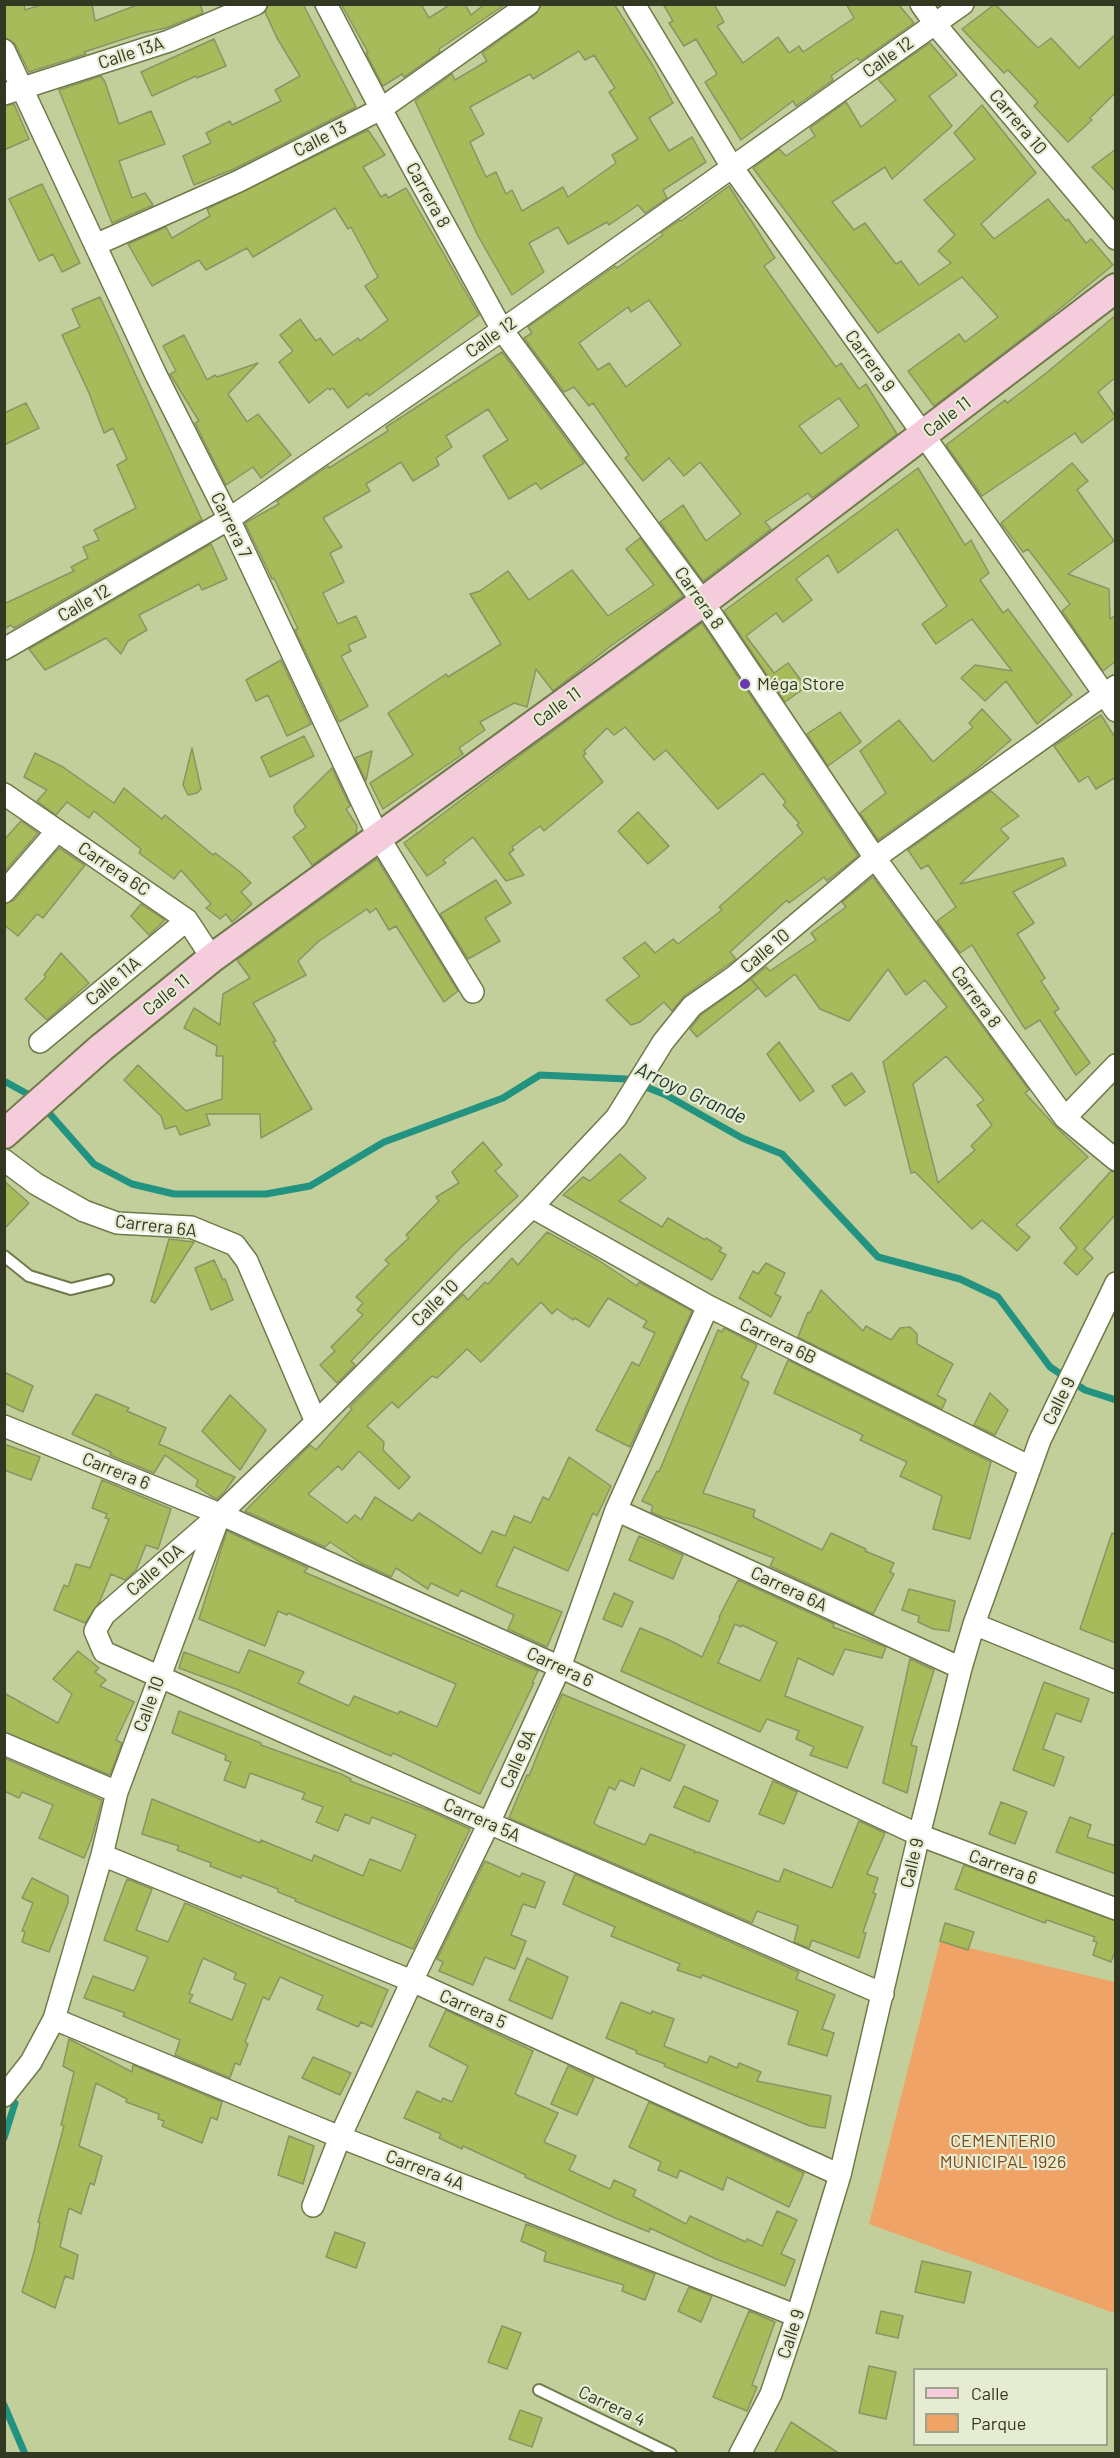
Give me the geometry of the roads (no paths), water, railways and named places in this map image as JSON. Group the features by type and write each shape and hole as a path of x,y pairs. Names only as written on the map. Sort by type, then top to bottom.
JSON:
{"street":[{"name":"Calle 13A","path":"14,91 169,41 256,4"},
{"name":"Carrera 8","path":"326,4 502,330 703,602 875,858 1065,1118 1116,1160"},
{"name":"Calle 13","path":"95,245 239,181 381,109 529,4"},
{"name":"Carrera 9","path":"634,4 732,167 1112,698"},
{"name":"Carrera 10","path":"921,4 935,24 1116,239"},
{"name":"Calle 12","path":"4,649 229,519 502,330 963,4"},
{"name":"Carrera 7","path":"4,50 14,91 95,245 156,375 229,519 378,836 473,992"},
{"name":"Calle 11","path":"4,1134 101,1048 212,958 703,602 1116,288"},
{"name":"Calle 10","path":"4,2096 31,2062 54,2019 102,1855 117,1792 220,1514 532,1207 616,1118 663,1042 692,1006 735,976 875,858 1112,698"},
{"name":"Carrera 6C","path":"4,794 187,920 212,958"},
{"path":"4,892 57,831"},
{"name":"Calle 11A","path":"40,1042 187,920"},
{"path":"1065,1118 1116,1065"},
{"name":"Carrera 6A","path":"4,1160 36,1184 84,1211 117,1223 192,1227 235,1245 247,1261 316,1422"},
{"name":"Carrera 6B","path":"532,1207 708,1306 1030,1467"},
{"name":"Calle 9","path":"740,2454 771,2394 840,2175 918,1836 974,1624 1040,1440 1116,1283"},
{"name":"Calle 9A","path":"313,2206 340,2137 412,1981 489,1823 560,1667 616,1510 708,1306"},
{"name":"Carrera 6","path":"4,1426 220,1514 560,1667 918,1836 1116,1909"},
{"name":"Carrera 6A","path":"616,1510 961,1668"},
{"name":"Calle 10A","path":"95,1631 104,1615 220,1514"},
{"path":"974,1624 1116,1682"},
{"name":"Carrera 5A","path":"95,1631 104,1652 489,1823 883,1994"},
{"path":"4,1744 117,1792"},
{"name":"Carrera 5","path":"102,1855 412,1981 840,2175"},
{"name":"Carrera 4A","path":"54,2019 340,2137 797,2316"}],"lane":[{"path":"4,1257 29,1276 71,1289 108,1280"},
{"name":"Carrera 4","path":"538,2390 671,2454"}],"waterway":[{"name":"Arroyo Grande","path":"43,1106 94,1164 132,1184 174,1194 266,1194 310,1186 384,1142 503,1098 540,1075 626,1079 666,1095 742,1138 782,1154 878,1257 960,1279 998,1297 1050,1367 1085,1390 1116,1400"},
{"name":"Arroyo Grande","path":"4,1081 35,1098"},
{"path":"4,2138 15,2103"},
{"path":"4,2405 25,2454"}],"place":[{"name":"Méga Store","path":"745,684"}],"park label":[{"name":"CEMENTERIO MUNICIPAL 1926","path":"1003,2151"}]}
